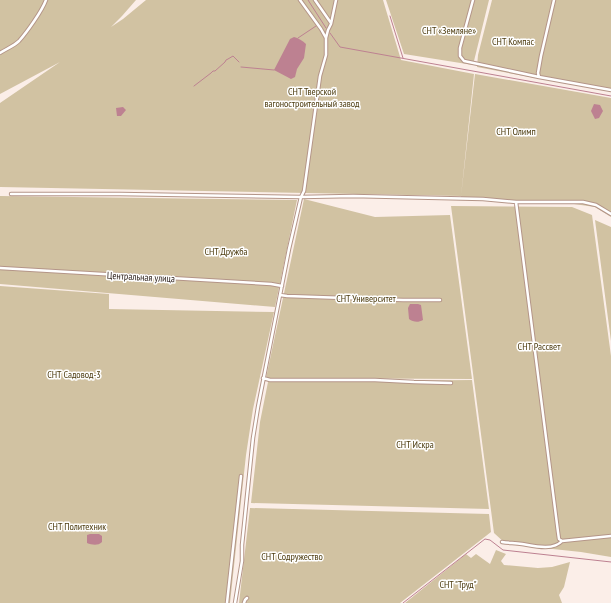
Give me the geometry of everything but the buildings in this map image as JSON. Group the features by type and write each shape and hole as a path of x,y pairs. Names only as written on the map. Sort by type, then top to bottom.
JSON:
{"street":[{"path":"0,53 13,46 19,40 34,21 46,0"},
{"path":"300,0 326,38"},
{"path":"315,0 331,24"},
{"path":"235,603 242,561 242,545 253,438 263,378 301,197 304,191 320,76 326,55 326,38 331,24 336,0"},
{"path":"473,0 460,48 460,56 464,62 611,90"},
{"path":"539,77 538,73 541,56 554,0"},
{"path":"11,194 438,197 516,202 583,202 596,205 611,214"},
{"path":"516,202 558,532 559,539 562,541"},
{"name":"Центральная улица","path":"0,268 282,286"},
{"path":"280,295 440,300"},
{"path":"263,378 270,380 451,382"},
{"path":"227,603 241,476"},
{"path":"502,542 552,547 562,541 611,536"},
{"path":"244,603 247,598"}],"green space":[{"name":"СНТ Тверской вагоностроительный завод","path":"0,0 136,0 111,27 146,0 383,0 401,60 474,74 461,196 0,187 0,103 60,62 0,94"},
{"name":"СНТ «Земляне»","path":"386,0 489,0 473,65 404,54"},
{"name":"СНТ Компас","path":"492,0 553,0 535,78 477,67 478,55"},
{"path":"554,0 611,0 611,91 537,78"},
{"name":"СНТ Олимп","path":"475,74 611,98 611,217 595,207 574,204 461,200"},
{"name":"СНТ Дружба","path":"0,196 297,200 275,307 0,284"},
{"name":"СНТ Университет","path":"304,199 375,217 450,215 472,379 266,378"},
{"name":"СНТ Рассвет","path":"451,206 572,207 592,215 611,356 611,557 581,552 506,544 494,533"},
{"path":"595,220 611,227 611,341"},
{"path":"0,286 109,294 109,309 274,312 253,409 246,455 230,603 0,603"},
{"name":"СНТ Искра","path":"472,380 489,509 251,503 260,422 268,382"},
{"name":"СНТ Содружество","path":"250,508 489,514 491,532 400,603 239,603"},
{"name":"СНТ \"Труд\"","path":"496,550 506,554 501,561 504,565 538,568 552,567 570,562 564,587 559,595 562,603 405,603 466,554 471,558 476,554 490,564"}],"shaded area":[{"path":"294,37 306,44 304,58 297,69 295,77 291,79 274,70 290,39"},
{"path":"594,104 600,105 603,111 599,118 595,119 591,111"},
{"path":"123,107 126,110 121,116 117,116 116,108"},
{"path":"410,304 421,305 423,320 416,322 409,319 408,308"},
{"path":"99,534 102,536 102,542 95,545 87,543 87,535"}],"waterway":[{"path":"308,0 326,28"},
{"path":"390,16 403,58"},
{"path":"298,38 316,26"},
{"path":"330,33 340,47 611,96"},
{"path":"194,86 233,56 239,62"},
{"path":"241,67 274,70"},
{"path":"403,603 485,539 490,540 503,550 611,562"}],"park label":[{"name":"СНТ Садовод-3","path":"74,374"},
{"name":"СНТ Политехник","path":"77,526"}]}
